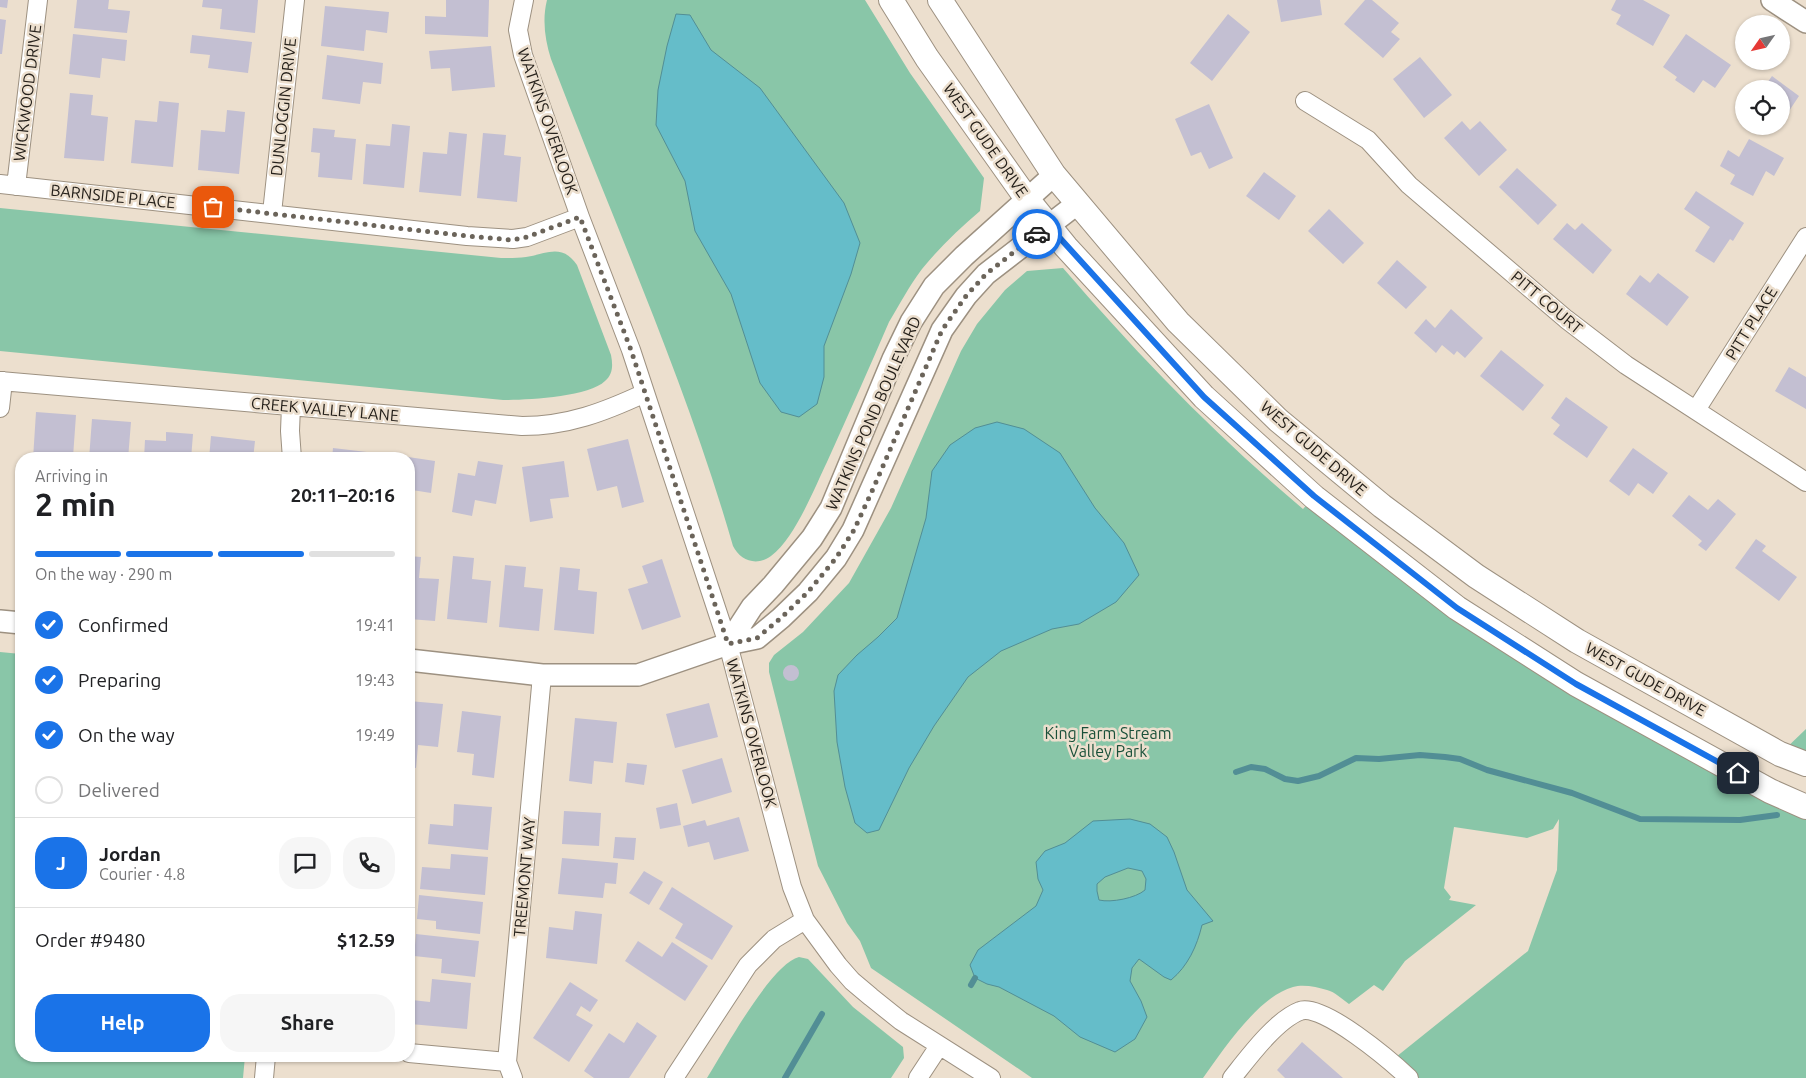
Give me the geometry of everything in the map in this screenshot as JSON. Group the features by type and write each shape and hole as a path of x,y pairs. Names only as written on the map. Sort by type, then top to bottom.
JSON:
{"main road":[{"name":"WEST GUDE DRIVE","path":"891,0 927,58 1027,199 1049,226 1204,397 1314,496 1457,608 1576,684 1770,791 1806,807"},
{"name":"WEST GUDE DRIVE","path":"940,0 1054,175 1178,322 1278,420 1382,506 1476,576 1576,641 1780,754 1806,764"}],"street":[{"name":"WICKWOOD DRIVE","path":"8,185 38,0"},
{"name":"DUNLOGGIN DRIVE","path":"272,213 295,0"},
{"name":"WATKINS OVERLOOK","path":"524,0 518,30 523,55 580,217 631,350 728,644 792,887 805,920 838,965 871,998 901,1021 991,1078"},
{"path":"1772,0 1806,22"},
{"name":"PITT COURT","path":"1305,101 1368,140 1409,185 1566,319 1626,365 1806,482"},
{"name":"WATKINS POND BOULEVARD","path":"728,644 752,607 812,538 831,508 893,360 911,322 934,286 964,256 1054,175"},
{"name":"BARNSIDE PLACE","path":"8,185 512,240 527,237 580,217"},
{"name":"WATKINS POND BOULEVARD","path":"415,661 542,675 638,675 728,644 757,638 808,592 836,558 854,530 942,330 966,296 986,274 1078,203"},
{"name":"PITT PLACE","path":"1696,410 1806,237"},
{"path":"0,408 1,381"},
{"name":"CREEK VALLEY LANE","path":"1,381 522,426 546,426 574,421 615,407 645,393"},
{"path":"291,406 291,452"},
{"path":"0,621 15,622"},
{"name":"TREEMONT WAY","path":"510,1070 542,675"},
{"path":"674,1078 748,965 774,939 805,920"},
{"path":"1232,1078 1255,1050 1287,1017 1302,1010 1324,1014 1391,1061 1409,1078"},
{"path":"918,1078 939,1046"},
{"path":"415,1054 510,1070"},
{"path":"264,1078 265,1062"}],"green space":[{"path":"547,0 865,0 910,73 984,178 980,211 935,254 909,288 889,322 827,462 796,525 780,548 771,556 760,561 744,558 733,546 714,484 671,361 551,59 545,30"},
{"path":"0,208 501,258 560,252 566,254 577,265 611,355 611,372 605,381 586,391 557,397 503,400 0,351"},
{"name":"King Farm Stream Valley Park","path":"1063,268 1119,332 1178,393 1239,453 1303,509 1314,497 1457,608 1806,807 1806,1078 1409,1078 1391,1061 1528,951 1557,870 1559,819 1553,829 1527,838 1454,827 1444,888 1451,897 1449,900 1476,905 1405,961 1383,991 1374,985 1349,1004 1333,992 1314,987 1297,986 1280,992 1267,1001 1243,1025 1203,1078 1032,1078 871,968 860,941 847,923 818,866 769,672 769,663 774,655 803,632 849,583 891,508 961,351 977,324 1005,290 1027,271"},
{"path":"0,652 15,653 15,1062 244,1062 243,1078 0,1078"},
{"path":"1806,729 1806,764 1780,754"},
{"path":"799,957 808,959 853,1007 903,1047 904,1058 891,1078 707,1078 762,991 788,963"}],"water":[{"path":"676,14 690,15 711,50 760,88 844,203 860,243 851,274 824,346 824,377 817,404 799,417 781,412 760,383 731,294 695,231 685,181 656,125 658,90"},
{"path":"997,422 1024,429 1060,453 1095,508 1124,543 1139,575 1116,602 1079,624 1052,629 1001,651 968,677 934,726 909,768 879,830 867,833 855,823 845,787 837,742 834,691 838,675 897,618 926,518 932,471 950,445 975,428"},
{"path":"1130,819 1150,824 1167,837 1187,890 1213,921 1202,925 1191,955 1171,980 1139,959 1132,968 1130,981 1147,1017 1135,1039 1115,1052 1080,1037 1054,1016 999,987 975,978 970,965 978,950 1036,906 1043,890 1038,879 1036,862 1045,851 1065,843 1093,821","holes":["1128,868 1142,871 1146,879 1145,890 1141,893 1116,900 1099,900 1097,884 1105,877"]}],"building":[{"path":"0,0 8,0 7,8 0,7"},
{"path":"77,0 109,0 108,9 130,11 127,33 74,28"},
{"path":"203,0 258,0 255,33 220,29 222,9 202,7"},
{"path":"446,0 489,0 488,37 425,34 425,16 446,17"},
{"path":"1277,0 1320,0 1322,15 1281,22"},
{"path":"1365,0 1372,0 1399,23 1391,32 1400,39 1383,58 1344,24"},
{"path":"1616,0 1643,0 1670,15 1653,46 1616,24 1621,15 1611,10"},
{"path":"325,6 389,12 387,33 366,30 364,51 321,46"},
{"path":"1228,14 1250,32 1212,81 1190,63"},
{"path":"0,19 6,20 2,54 0,54"},
{"path":"73,34 127,40 125,61 102,58 100,78 69,74"},
{"path":"1686,34 1731,65 1715,88 1703,80 1694,93 1675,80 1677,77 1663,67"},
{"path":"192,35 252,42 248,73 208,68 210,55 190,53"},
{"path":"491,46 495,87 452,91 450,68 431,69 429,51"},
{"path":"327,55 383,63 381,84 363,82 360,104 322,99"},
{"path":"1420,57 1452,95 1424,118 1393,79"},
{"path":"1772,76 1777,80 1769,80"},
{"path":"1790,89 1799,96 1790,110"},
{"path":"70,93 93,95 91,115 108,117 104,161 64,158"},
{"path":"159,101 179,103 173,167 131,163 135,120 157,122"},
{"path":"1209,104 1233,158 1209,169 1201,152 1191,156 1175,119"},
{"path":"227,110 245,112 239,174 198,170 201,130 225,132"},
{"path":"1462,121 1470,130 1480,121 1507,150 1479,176 1444,138"},
{"path":"392,124 410,126 404,188 363,184 366,144 390,146"},
{"path":"313,128 335,130 334,137 356,139 352,180 318,177 320,153 311,152"},
{"path":"449,132 467,134 461,196 419,192 423,152 447,154"},
{"path":"483,133 506,135 504,155 521,157 517,202 477,198"},
{"path":"1749,139 1784,158 1774,176 1766,171 1753,196 1730,184 1735,175 1720,166 1728,150 1739,157"},
{"path":"1517,168 1557,205 1538,225 1499,187"},
{"path":"1264,172 1296,196 1279,220 1246,196"},
{"path":"1696,191 1744,223 1733,241 1730,239 1714,263 1695,251 1710,227 1684,209"},
{"path":"1329,209 1364,243 1343,264 1308,231"},
{"path":"1567,223 1575,230 1582,223 1612,250 1593,274 1553,239"},
{"path":"1397,260 1427,287 1406,309 1377,283"},
{"path":"1658,273 1689,297 1667,326 1626,294 1640,275 1650,283"},
{"path":"1451,309 1483,338 1465,358 1457,351 1454,355 1442,345 1436,353 1414,333 1426,319 1435,328"},
{"path":"1501,350 1544,385 1523,411 1480,376"},
{"path":"1789,367 1806,377 1806,409 1775,391"},
{"path":"1566,397 1608,427 1587,458 1553,434 1560,425 1551,418"},
{"path":"36,412 76,415 73,452 33,452"},
{"path":"92,419 131,422 129,452 90,452"},
{"path":"166,432 193,434 192,452 144,452 145,440 166,441"},
{"path":"211,436 255,441 254,452 210,452"},
{"path":"628,439 644,502 622,508 617,486 597,491 587,449"},
{"path":"333,448 367,452 333,452"},
{"path":"1633,448 1668,473 1653,494 1638,483 1629,496 1609,481"},
{"path":"415,458 435,461 431,493 415,490"},
{"path":"478,461 503,465 496,504 475,500 472,516 452,512 458,473 475,476"},
{"path":"564,461 569,497 550,499 553,518 530,522 522,467"},
{"path":"1689,495 1708,510 1718,499 1736,514 1706,551 1698,545 1702,541 1672,516"},
{"path":"1756,539 1766,546 1762,551 1797,577 1779,601 1735,568"},
{"path":"415,556 421,557 419,578 439,579 435,621 415,619"},
{"path":"453,556 474,558 472,579 491,581 487,623 447,619"},
{"path":"662,559 681,617 642,630 628,589 648,583 642,566"},
{"path":"505,565 526,567 524,587 543,589 539,631 499,627"},
{"path":"560,567 580,569 578,590 597,592 594,634 554,630"},
{"path":"788,665 794,665 799,670 797,679 788,681 783,676 783,670"},
{"path":"415,702 443,704 438,747 418,745 416,768"},
{"path":"709,703 718,737 675,748 666,714"},
{"path":"462,711 501,716 494,778 472,775 474,754 457,752"},
{"path":"575,718 617,722 613,763 594,761 592,784 569,781"},
{"path":"722,758 732,792 692,804 682,770"},
{"path":"627,763 647,765 644,785 625,782"},
{"path":"677,803 681,825 660,829 656,808"},
{"path":"454,804 492,807 488,850 428,844 430,824 453,826"},
{"path":"564,811 601,813 599,846 562,844"},
{"path":"739,817 749,851 714,860 709,842 688,847 683,826 705,820 707,826"},
{"path":"615,837 636,838 634,860 613,858"},
{"path":"451,854 488,857 485,895 420,889 422,867 450,869"},
{"path":"562,858 618,863 616,884 605,883 603,898 558,894"},
{"path":"644,871 663,882 649,905 629,893"},
{"path":"672,887 733,926 712,960 675,938 683,924 659,909"},
{"path":"419,895 483,902 480,934 436,929 436,921 417,919"},
{"path":"575,911 602,914 597,964 546,958 549,927 573,930"},
{"path":"416,934 479,941 475,977 441,973 442,959 415,956"},
{"path":"638,941 662,957 672,942 708,966 685,1001 625,961"},
{"path":"432,979 471,983 467,1029 415,1024 415,1000 430,1002"},
{"path":"570,982 598,1000 590,1012 581,1006 576,1015 593,1025 569,1062 533,1038"},
{"path":"637,1022 657,1036 629,1078 594,1078 584,1071 609,1033 624,1043"},
{"path":"1302,1042 1343,1078 1285,1078 1277,1070"}],"waterway":[{"path":"1236,772 1251,767 1265,769 1285,779 1298,781 1319,776 1356,758 1379,759 1420,755 1460,759 1487,770 1572,793 1640,819 1740,820 1777,815"},
{"path":"971,985 975,978"},
{"path":"785,1078 822,1014"}],"way so far":[{"path":"213,207 512,240 527,237 580,217 631,350 728,644 757,638 808,592 836,558 854,530 942,330 966,296 986,274 1037,234"}],"route":[{"path":"1037,234 1049,226 1066,247 1204,397 1314,496 1457,608 1576,684 1738,773"}]}
